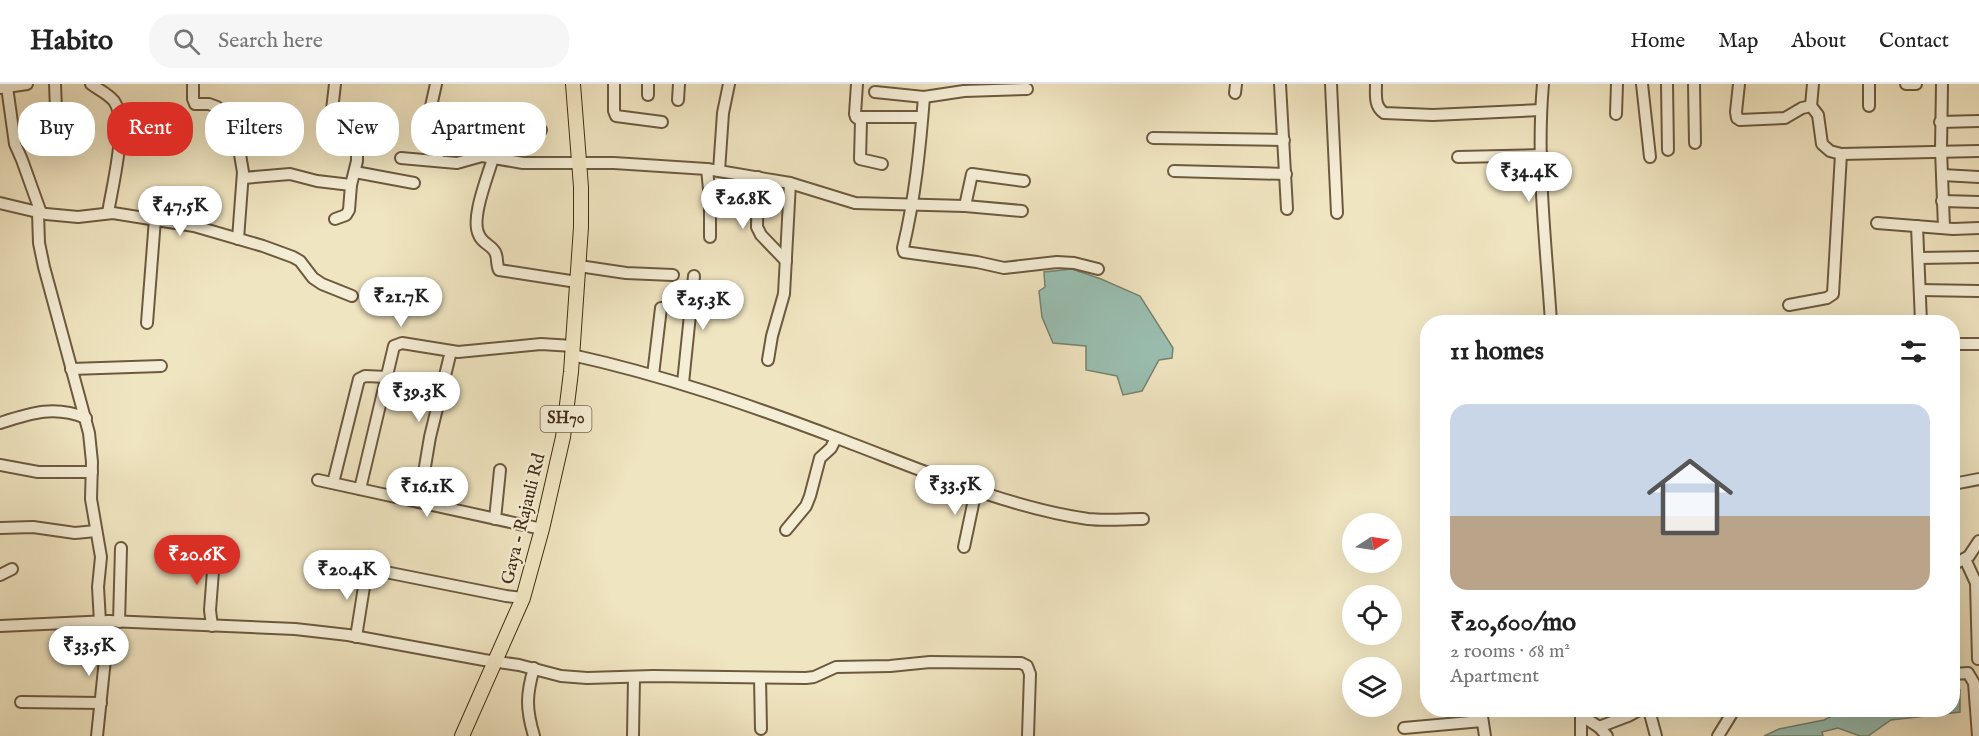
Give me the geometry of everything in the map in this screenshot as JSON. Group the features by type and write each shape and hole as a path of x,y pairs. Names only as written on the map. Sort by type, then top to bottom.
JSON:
{"main road":[{"name":"Gaya - Rajauli Rd","path":"462,736 523,598 542,529 563,437 573,351 582,206 573,84"}],"street":[{"path":"27,84 3,88 15,144 39,213 39,243 42,259 86,418 92,472 91,499 101,557 98,587 110,622"},
{"path":"55,84 56,102"},
{"path":"91,84 114,101 119,115 120,146 108,213"},
{"path":"193,84 192,99 195,104 209,104 217,107 237,137 243,178 240,192 238,240"},
{"path":"335,84 331,120 337,131 354,140 357,154 349,210 346,215 335,219"},
{"path":"432,102 436,84"},
{"path":"614,84 616,116 662,122"},
{"path":"678,100 679,84"},
{"path":"710,237 713,170 729,84"},
{"path":"857,84 855,114 861,121 860,159 882,164"},
{"path":"1280,84 1287,209"},
{"path":"1331,84 1337,213"},
{"path":"1376,84 1378,107 1384,112 1433,115 1541,110"},
{"path":"1543,84 1542,155 1551,315"},
{"path":"1616,114 1617,84"},
{"path":"1642,84 1650,157"},
{"path":"1667,84 1668,150"},
{"path":"1694,84 1695,143"},
{"path":"1739,84 1736,116 1740,120 1785,118 1802,108 1811,106"},
{"path":"1813,84 1811,106 1818,115 1822,144 1830,151 1841,154 1941,150 1979,151"},
{"path":"1869,84 1869,106"},
{"path":"1906,84 1916,84"},
{"path":"1942,84 1940,122 1944,227"},
{"path":"875,92 924,97 964,87 1027,88"},
{"path":"924,97 913,206 904,252 1004,268 1074,262 1098,269"},
{"path":"856,117 922,117"},
{"path":"1940,122 1979,121"},
{"path":"1153,138 1284,140"},
{"path":"1789,305 1827,298 1833,294 1841,154"},
{"path":"1458,157 1542,155"},
{"path":"437,161 438,156"},
{"path":"401,158 457,163 476,156 523,163 614,163 713,170 790,183 855,203 965,206 1022,211"},
{"path":"493,158 478,211 477,228 483,242 495,252 499,270 577,282"},
{"path":"1174,171 1286,174"},
{"path":"355,172 414,183"},
{"path":"243,178 290,174 317,182 351,185"},
{"path":"965,206 972,174 1024,181"},
{"path":"1941,175 1979,177"},
{"path":"758,177 758,228 761,235 786,261"},
{"path":"768,360 772,336 783,302 790,183"},
{"path":"1942,201 1979,202"},
{"path":"0,203 39,213 78,217 108,213 194,226 293,257 300,261 313,278 322,284 352,296"},
{"path":"147,323 155,219"},
{"path":"1877,223 1979,228"},
{"path":"1917,226 1921,315"},
{"path":"1919,258 1979,257"},
{"path":"579,266 626,273 673,275"},
{"path":"683,383 694,276"},
{"path":"1920,290 1979,291"},
{"path":"653,375 661,308"},
{"path":"360,489 396,344 451,351 541,344 683,383 976,490 1045,511 1091,519 1143,519"},
{"path":"1960,344 1979,344"},
{"path":"419,502 430,437 451,351"},
{"path":"71,369 160,366"},
{"path":"333,483 358,379 362,376 373,375 387,377"},
{"path":"3,419 55,411 69,411 86,418"},
{"path":"786,530 806,506 820,458 831,448 836,438"},
{"path":"0,465 38,472 92,472"},
{"path":"495,519 500,470"},
{"path":"1960,483 1979,479"},
{"path":"318,480 542,529"},
{"path":"964,547 976,490"},
{"path":"0,528 33,527 75,534 96,531"},
{"path":"1960,562 1965,559 1979,541"},
{"path":"212,626 210,610 215,545"},
{"path":"97,736 121,548"},
{"path":"320,559 523,598"},
{"path":"1965,559 1976,583 1977,659"},
{"path":"356,637 367,568"},
{"path":"0,574 12,569"},
{"path":"0,626 110,622 295,629 496,661 561,676 587,678 810,677 836,667 890,666 930,662 1024,663 1030,669 1029,736"},
{"path":"534,668 527,698 527,708 534,736"},
{"path":"1960,674 1968,673 1974,683 1977,736"},
{"path":"633,736 634,677"},
{"path":"760,678 761,729"},
{"path":"21,702 101,702"},
{"path":"1404,728 1470,717"},
{"path":"1482,717 1485,736"},
{"path":"1581,717 1581,736"},
{"path":"1586,717 1607,736"},
{"path":"1599,727 1625,717"},
{"path":"1651,717 1656,736"},
{"path":"1718,736 1730,717"}],"water":[{"path":"1072,269 1140,296 1173,348 1172,358 1159,360 1142,391 1123,395 1117,376 1086,370 1086,346 1053,343 1042,317 1039,291 1045,287 1044,272"},
{"path":"1830,717 1917,717 1891,720 1868,736 1860,736 1838,728 1822,732 1823,736 1764,736 1779,729"}]}
